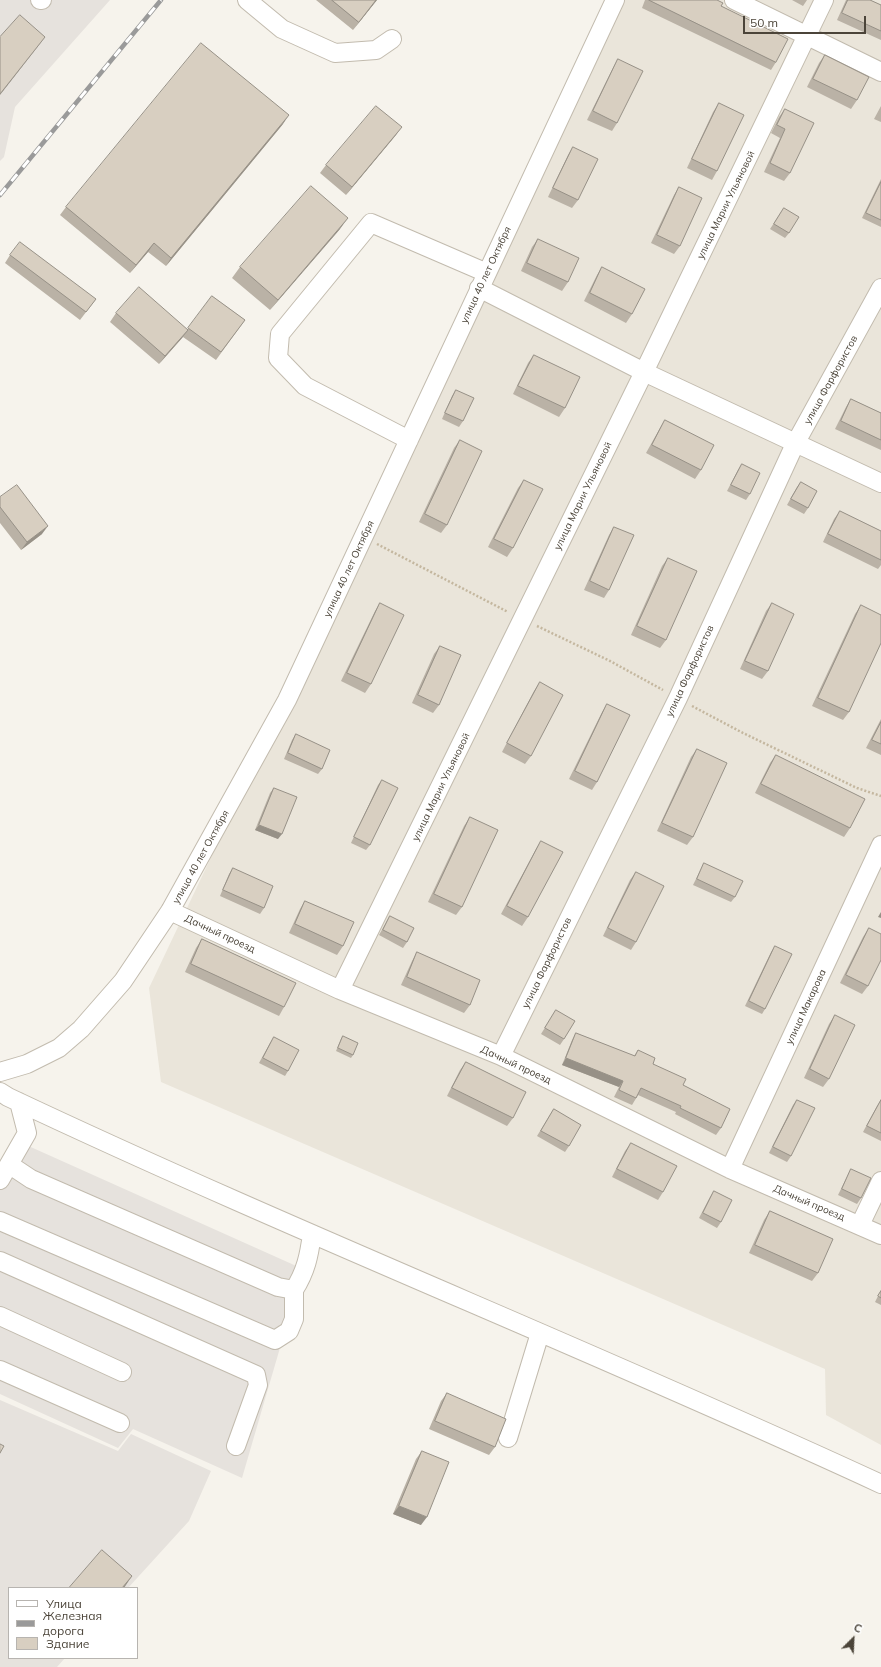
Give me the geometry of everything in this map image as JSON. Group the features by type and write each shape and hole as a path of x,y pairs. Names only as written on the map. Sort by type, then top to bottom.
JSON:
{"street":[{"path":"247,0 282,29 335,53 376,50 392,39"},
{"name":"улица 40 лет Октября","path":"0,1072 26,1064 59,1048 81,1029 123,981 170,912 287,700 615,0"},
{"path":"734,0 881,72"},
{"name":"улица Марии Ульяновой","path":"340,990 644,372 808,36 824,0"},
{"path":"409,440 305,386 278,358 280,334 370,223 483,281 644,372 881,483"},
{"name":"улица Фарфористов","path":"501,1056 678,698 796,444 881,288"},
{"name":"улица Макарова","path":"730,1169 881,844"},
{"name":"Дачный проезд","path":"170,912 340,990 501,1056 730,1169 881,1235"},
{"path":"0,1092 174,1175 540,1333 881,1484"},
{"path":"0,1180 27,1133 19,1102"},
{"path":"10,1165 31,1179 249,1275 278,1287 294,1290"},
{"path":"860,1225 881,1181"},
{"path":"0,1221 275,1340 289,1331 294,1319 294,1290 308,1260 312,1234"},
{"path":"0,1261 256,1375 258,1385 236,1446"},
{"path":"0,1316 122,1372"},
{"path":"508,1438 540,1333"},
{"path":"0,1370 120,1423"}],"path":[{"path":"363,537 523,619 610,661 743,733 857,788 881,796"}],"shaded area":[{"path":"0,0 110,0 15,107 4,157 0,161"},
{"path":"618,0 881,0 881,1445 826,1415 825,1369 161,1082 149,988"},
{"path":"24,1144 303,1269 242,1478 133,1429 118,1448 0,1394 0,1181"},
{"path":"0,1400 118,1451 131,1434 211,1471 189,1521 129,1587 8,1587 8,1659 64,1659 57,1667 0,1667"}],"building":[{"path":"332,0 376,0 359,22"},
{"path":"649,0 717,0 723,3 721,6 788,39 776,62"},
{"path":"848,0 870,0 881,5 881,31 842,13"},
{"path":"20,15 45,37 0,94 0,37"},
{"path":"201,43 289,115 171,258 154,243 136,265 66,207"},
{"path":"825,55 869,77 857,100 813,79"},
{"path":"618,59 643,71 617,123 593,111"},
{"path":"719,103 744,115 717,171 692,159"},
{"path":"376,106 402,127 352,187 326,165"},
{"path":"785,109 814,123 790,173 770,163 785,129 777,125"},
{"path":"573,147 598,159 578,200 553,188"},
{"path":"881,182 881,220 866,213"},
{"path":"311,186 348,218 278,300 240,267"},
{"path":"679,187 702,198 680,246 657,235"},
{"path":"784,208 799,217 789,233 774,224"},
{"path":"538,239 579,258 568,282 527,263"},
{"path":"20,242 96,299 86,312 10,255"},
{"path":"602,267 645,289 632,314 590,293"},
{"path":"139,287 188,330 165,356 116,313"},
{"path":"212,296 245,320 221,352 188,328"},
{"path":"534,355 580,377 565,408 518,386"},
{"path":"456,390 474,398 463,421 445,413"},
{"path":"851,399 881,413 881,440 841,421"},
{"path":"665,420 714,445 701,470 652,445"},
{"path":"460,440 482,451 447,525 425,514"},
{"path":"742,464 760,473 750,494 731,485"},
{"path":"524,480 543,489 513,548 494,539"},
{"path":"801,482 817,491 808,508 791,499"},
{"path":"17,485 48,526 27,542 0,507 0,497"},
{"path":"840,511 881,531 881,560 828,534"},
{"path":"614,527 634,535 609,590 590,581"},
{"path":"668,558 697,571 666,640 637,626"},
{"path":"380,603 404,615 371,684 347,673"},
{"path":"772,603 794,614 768,671 745,661"},
{"path":"861,605 881,615 881,643 849,712 818,698"},
{"path":"440,646 461,655 439,705 418,695"},
{"path":"540,682 563,695 531,756 507,743"},
{"path":"607,704 630,715 597,782 575,771"},
{"path":"881,722 881,744 872,740"},
{"path":"296,734 330,750 322,769 288,753"},
{"path":"697,749 727,763 693,837 662,823"},
{"path":"776,755 865,799 850,828 761,784"},
{"path":"382,780 398,788 370,845 354,837"},
{"path":"274,788 297,797 282,834 259,825"},
{"path":"470,817 498,830 462,907 434,894"},
{"path":"541,841 563,852 528,917 507,906"},
{"path":"704,863 743,881 735,897 697,879"},
{"path":"233,868 273,886 264,908 223,890"},
{"path":"636,872 664,886 636,942 608,928"},
{"path":"305,901 354,922 343,946 295,924"},
{"path":"390,916 414,928 407,942 383,930"},
{"path":"869,928 881,934 881,960 868,986 846,975"},
{"path":"202,939 296,983 284,1007 191,964"},
{"path":"775,946 792,954 765,1009 749,1001"},
{"path":"417,952 480,980 470,1005 407,977"},
{"path":"556,1010 575,1021 564,1039 545,1028"},
{"path":"835,1015 855,1025 829,1079 810,1069"},
{"path":"576,1033 635,1056 638,1050 655,1058 653,1064 686,1079 683,1085 730,1109 721,1128 680,1108 681,1106 641,1088 636,1098 619,1090 623,1081 566,1058"},
{"path":"343,1036 358,1043 353,1055 338,1048"},
{"path":"274,1037 299,1050 288,1071 263,1058"},
{"path":"466,1062 526,1092 513,1118 452,1088"},
{"path":"797,1100 815,1108 791,1156 773,1147"},
{"path":"881,1100 881,1133 867,1126"},
{"path":"554,1109 581,1125 569,1146 541,1131"},
{"path":"631,1143 677,1166 663,1192 617,1169"},
{"path":"851,1169 871,1178 861,1198 842,1189"},
{"path":"714,1191 732,1200 721,1222 703,1213"},
{"path":"770,1211 833,1239 818,1273 755,1245"},
{"path":"881,1291 881,1298 878,1296"},
{"path":"447,1393 506,1419 495,1447 435,1421"},
{"path":"0,1444 4,1446 0,1453"},
{"path":"422,1451 449,1462 427,1517 399,1506"},
{"path":"102,1550 132,1576 123,1587 70,1587"}],"railway":[{"path":"0,195 161,0"}]}
